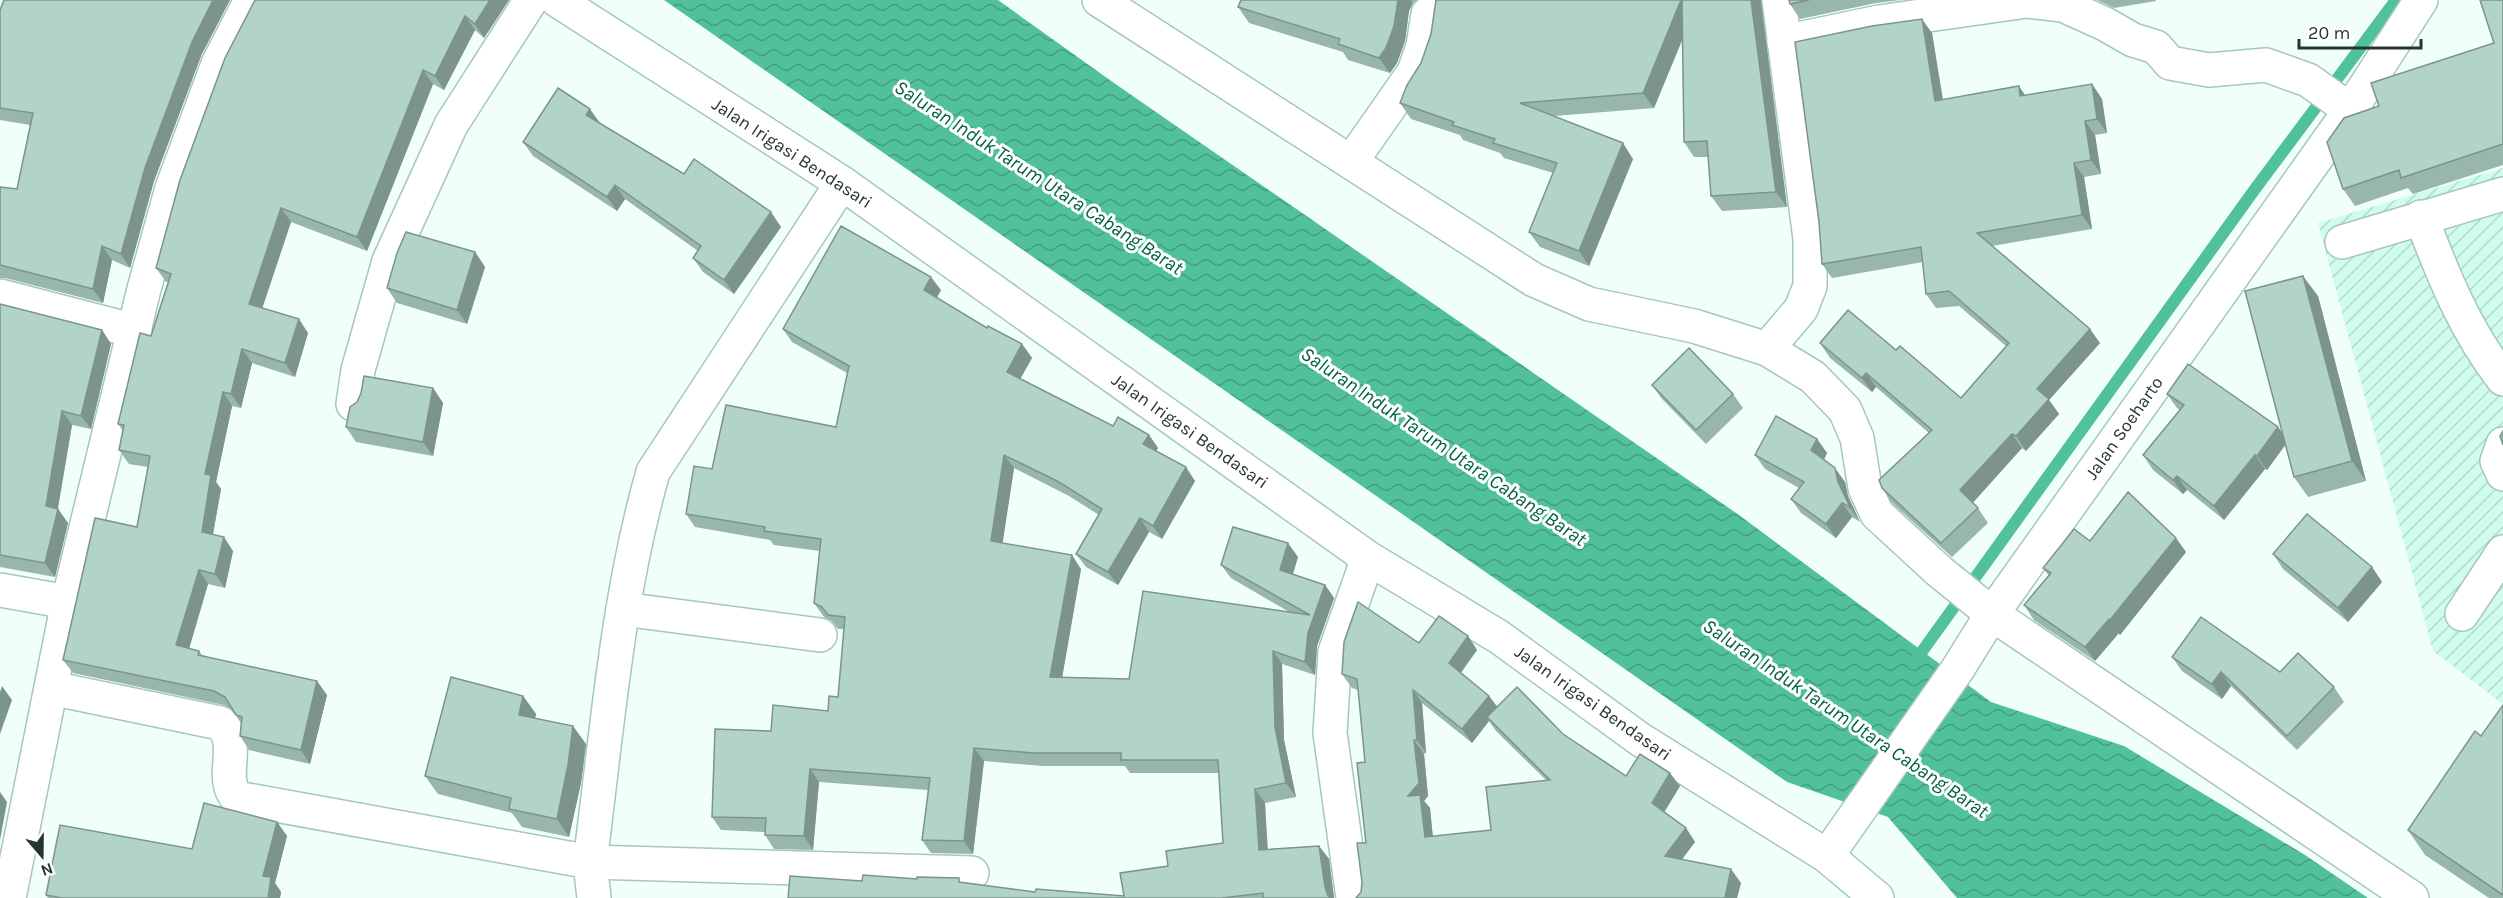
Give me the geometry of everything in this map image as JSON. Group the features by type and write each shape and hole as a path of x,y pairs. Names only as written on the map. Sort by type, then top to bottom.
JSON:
{"street":[{"path":"9,898 68,602 144,289 172,188 218,64 251,0"},
{"path":"353,404 358,370 389,261 451,125 531,0"},
{"name":"Jalan Irigasi Bendasari","path":"557,0 842,183 1368,558 1499,637 1641,740 1827,856 1877,898"},
{"path":"1099,0 1534,280 1589,304 1694,326 1767,350 1813,377 1845,410 1857,438 1865,488 1877,514 1939,570 1982,607 2412,898"},
{"path":"1767,350 1801,309 1810,286 1810,239 1779,0"},
{"name":"Jalan Soeharto","path":"1827,856 1957,670 1982,607 2421,0"},
{"path":"1784,42 1880,22 2027,1 2063,5 2133,40 2156,47 2170,63 2209,70 2266,65 2308,80 2344,107"},
{"path":"1352,162 1414,72 1423,46 1428,14"},
{"path":"594,898 590,862 623,609 638,524 653,472 842,183"},
{"path":"2342,242 2503,194"},
{"path":"2421,217 2448,289 2484,354 2503,379"},
{"path":"0,296 135,331"},
{"path":"2503,444 2497,461 2503,474"},
{"path":"2462,614 2503,552"},
{"path":"1353,898 1330,733 1335,652 1368,558"},
{"path":"0,590 68,602"},
{"path":"623,609 820,635"},
{"path":"51,688 220,723 230,737 230,785 237,798 590,862 972,873"}],"shaded area":[{"path":"2503,168 2503,704 2433,651 2318,223"}],"water":[{"name":"Saluran Induk Tarum Utara Cabang Barat","path":"664,0 998,0 1114,83 1739,515 1991,702 2124,746 2305,855 2368,898 1957,898 1888,817 1787,782"}],"building":[{"path":"4,0 213,0 192,42 145,168 121,254 102,246 93,289 0,265 0,187 17,189 33,113 0,108 0,10"},
{"path":"255,0 490,0 475,24 465,16 435,76 423,70 357,237 281,208 249,304 299,319 285,363 242,349 231,394 223,392 205,474 211,475 202,532 224,537 215,574 199,570 176,645 199,651 198,655 317,681 301,750 240,736 242,717 236,715 225,697 214,691 63,660 95,518 137,527 150,456 119,450 124,425 118,424 140,333 151,336 171,274 156,268 180,180 225,58"},
{"path":"1241,0 1398,0 1394,26 1386,48 1379,58 1338,44 1340,39 1238,7"},
{"path":"1436,0 1681,0 1643,93 1520,103 1623,143 1579,251 1529,232 1557,163 1493,143 1495,139 1452,125 1454,122 1400,103 1407,85 1421,63 1431,34"},
{"path":"1682,0 1751,0 1776,192 1711,196 1707,141 1684,142"},
{"path":"1789,0 1809,0 1790,4"},
{"path":"2480,0 2503,0 2503,144 2401,178 2399,170 2343,189 2327,142 2344,118 2379,106 2371,83 2494,43"},
{"path":"1922,19 1935,101 2019,86 2020,96 2092,84 2097,119 2085,121 2091,160 2074,163 2082,215 1977,233 2090,329 2037,389 2049,399 2016,436 2012,434 1960,490 1978,508 1941,543 1882,488 1879,480 1932,430 1866,373 1862,378 1820,343 1848,310 1896,350 1900,346 1961,398 2009,343 1949,291 1926,294 1921,247 1822,264 1819,222 1795,42 1872,26"},
{"path":"558,88 590,109 586,115 684,174 694,159 771,212 724,280 693,258 701,246 615,185 607,197 523,142"},
{"path":"841,226 931,277 924,290 987,328 988,326 1022,344 1007,372 1113,426 1118,417 1149,435 1143,444 1186,467 1153,526 1140,518 1108,572 1076,554 1102,509 1059,482 1004,455 991,541 1072,555 1050,677 1129,679 1143,591 1310,615 1221,565 1233,527 1288,543 1280,570 1325,585 1308,633 1305,662 1273,651 1275,727 1286,783 1255,789 1259,850 1319,846 1325,887 1328,896 1332,898 1263,898 1263,893 1222,898 788,898 790,876 862,881 863,875 917,879 917,877 959,878 959,882 1035,892 1036,889 1124,896 1120,873 1168,866 1166,851 1223,843 1218,760 1121,760 1121,753 1034,753 974,748 964,841 922,840 930,778 810,769 804,836 765,835 766,818 712,817 715,729 771,731 773,705 828,711 829,696 838,697 845,617 828,615 822,607 814,603 821,539 764,531 765,527 686,514 694,466 712,469 726,405 836,427 849,366 783,329"},
{"path":"406,232 475,252 457,310 387,288"},
{"path":"2303,276 2352,461 2294,477 2245,291"},
{"path":"0,304 102,330 81,416 62,411 46,506 58,509 45,563 0,555"},
{"path":"1689,348 1733,394 1696,430 1652,385"},
{"path":"2188,364 2278,427 2257,456 2255,455 2214,506 2177,476 2173,480 2143,455 2184,405 2167,394"},
{"path":"364,376 433,388 423,442 346,427 350,407 357,402"},
{"path":"1776,416 1817,439 1811,450 1835,468 1838,482 1850,507 1842,503 1826,524 1791,499 1804,482 1755,455"},
{"path":"2128,492 2176,538 2110,620 2085,647 2024,605 2051,573 2043,568 2074,529 2090,541"},
{"path":"2307,514 2372,567 2338,608 2273,554"},
{"path":"1358,602 1419,643 1439,616 1468,636 1449,663 1489,696 1462,729 1413,690 1417,740 1414,740 1419,783 1408,796 1420,795 1425,837 1491,830 1486,787 1550,780 1487,717 1517,687 1563,734 1626,776 1640,754 1670,773 1652,803 1686,828 1665,856 1731,869 1725,898 1356,898 1361,892 1362,882 1357,843 1366,843 1357,763 1365,762 1357,679 1342,674 1344,642"},
{"path":"2201,617 2280,672 2298,653 2334,687 2287,736 2221,672 2212,684 2172,657"},
{"path":"451,677 523,696 519,715 573,726 557,819 509,809 511,798 425,776"},
{"path":"2503,705 2503,895 2408,830 2475,731 2481,736"},
{"path":"204,803 277,822 263,876 271,877 268,898 62,898 46,895 60,825 192,849"}],"waterway":[{"path":"1913,664 2255,189 2396,0"}]}
